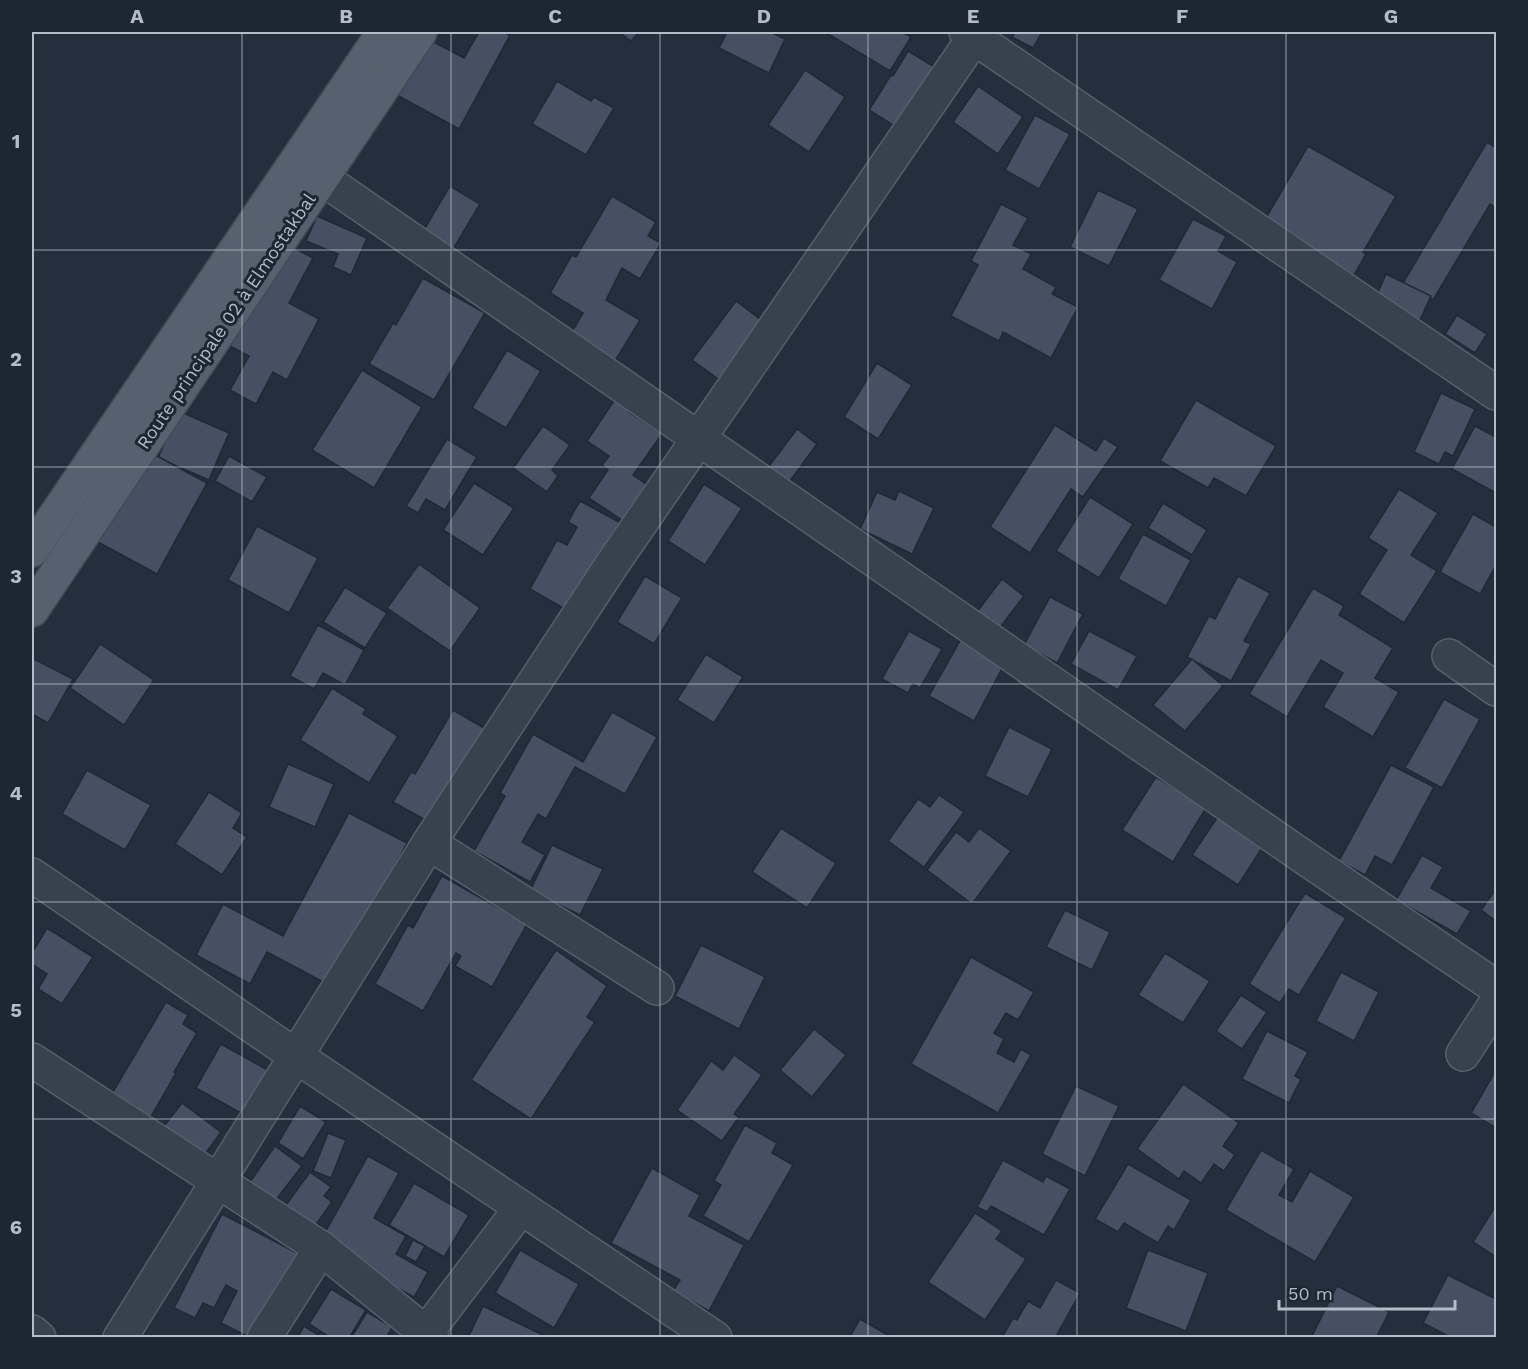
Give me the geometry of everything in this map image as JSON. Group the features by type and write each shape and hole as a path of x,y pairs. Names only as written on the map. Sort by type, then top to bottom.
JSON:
{"main road":[{"name":"Route principale 02 à Elmostakbal","path":"32,550 384,32"},
{"name":"Route principale 02 à Elmostakbal","path":"32,610 420,32"}],"street":[{"path":"120,1338 429,843 611,566 972,33 1497,393"},
{"path":"322,178 1308,860 1497,987"},
{"path":"1449,656 1497,689"},
{"path":"429,843 657,988"},
{"path":"32,875 296,1056 715,1337"},
{"path":"1463,1054 1497,1003"},
{"path":"32,1060 216,1182 321,1248 426,1336 521,1208"},
{"path":"264,1338 321,1248"},
{"path":"32,1332 39,1338"}],"building":[{"path":"479,32 502,32 510,35 459,129 395,94 426,38 464,58"},
{"path":"619,32 639,32 631,41"},
{"path":"727,32 770,32 785,39 769,73 719,48"},
{"path":"825,32 902,32 911,37 890,71"},
{"path":"1015,32 1042,32 1033,48 1012,37"},
{"path":"908,51 938,69 907,134 869,110"},
{"path":"805,70 845,97 809,152 768,125"},
{"path":"557,81 591,101 594,97 614,108 586,155 532,124"},
{"path":"978,86 1023,117 998,154 953,122"},
{"path":"1035,115 1070,134 1039,189 1005,170"},
{"path":"1487,142 1496,148 1496,208 1490,204 1433,300 1403,283"},
{"path":"1308,146 1396,196 1363,252 1366,254 1354,275 1263,223"},
{"path":"450,186 480,204 452,251 422,233"},
{"path":"1098,190 1138,209 1109,266 1070,247"},
{"path":"612,196 656,222 648,236 661,243 640,279 622,268 606,300 640,320 615,361 570,335 583,313 550,293 572,255 576,257"},
{"path":"1001,204 1028,218 1013,245 1031,254 1023,269 1056,287 1052,294 1078,307 1051,358 1003,332 999,341 951,316 978,265 971,261"},
{"path":"317,216 367,238 351,275 333,267 338,254 306,241"},
{"path":"1193,219 1226,236 1218,251 1237,262 1212,309 1159,280"},
{"path":"283,242 313,258 289,303 319,319 287,380 273,372 256,404 230,390 249,356 224,343"},
{"path":"1386,274 1431,296 1420,320 1375,299"},
{"path":"423,278 485,313 434,400 369,364 393,323 396,325"},
{"path":"736,301 776,331 732,389 692,360"},
{"path":"1457,315 1487,334 1475,353 1445,334"},
{"path":"507,350 541,371 506,428 472,408"},
{"path":"877,363 912,385 878,439 844,417"},
{"path":"362,370 422,407 374,488 312,450"},
{"path":"620,392 635,403 629,412 662,434 633,475 658,492 634,528 589,498 608,470 602,465 609,456 587,441"},
{"path":"1441,393 1475,409 1453,456 1445,452 1439,464 1414,452"},
{"path":"1196,400 1276,446 1246,496 1214,478 1208,488 1160,461"},
{"path":"179,411 229,433 209,480 158,458"},
{"path":"1055,425 1096,451 1104,438 1118,447 1083,497 1071,489 1030,553 990,527"},
{"path":"543,426 570,445 552,470 558,476 547,492 513,468"},
{"path":"1475,426 1496,437 1496,493 1452,469"},
{"path":"797,429 817,444 787,485 766,470"},
{"path":"447,439 477,457 445,510 426,499 418,513 406,506"},
{"path":"146,450 207,483 157,574 96,541"},
{"path":"229,456 267,477 252,502 215,481"},
{"path":"474,483 514,508 483,555 443,530"},
{"path":"704,484 742,508 705,565 668,541"},
{"path":"1399,489 1438,513 1411,555 1437,571 1404,623 1359,594 1387,550 1368,538"},
{"path":"899,491 934,508 912,554 860,529 877,492 895,500"},
{"path":"1090,497 1133,524 1099,578 1056,551"},
{"path":"580,501 632,529 565,609 530,589 557,540 567,545 577,527 568,522"},
{"path":"1163,503 1207,530 1192,555 1148,528"},
{"path":"1473,514 1496,527 1496,565 1480,594 1440,572"},
{"path":"257,526 318,558 289,613 228,580"},
{"path":"1143,534 1191,560 1166,606 1118,579"},
{"path":"419,564 480,608 450,651 387,608"},
{"path":"645,576 682,598 654,644 617,622"},
{"path":"1238,576 1270,593 1244,641 1251,644 1231,681 1187,657 1209,616 1215,619"},
{"path":"1002,579 1024,596 998,630 976,613"},
{"path":"345,587 387,613 365,648 323,622"},
{"path":"1313,588 1344,606 1339,615 1393,648 1375,678 1399,692 1373,737 1323,707 1343,673 1321,660 1287,717 1249,694"},
{"path":"1050,597 1083,614 1057,663 1024,645"},
{"path":"318,625 364,650 345,685 323,673 314,689 290,676"},
{"path":"909,631 942,649 920,688 913,684 908,693 882,679"},
{"path":"1089,631 1137,656 1118,690 1071,664"},
{"path":"961,639 1005,663 974,721 929,696"},
{"path":"100,644 154,680 124,725 70,688"},
{"path":"706,654 743,677 714,723 677,700"},
{"path":"32,658 73,679 48,723 32,714"},
{"path":"1192,659 1223,686 1185,731 1153,705"},
{"path":"332,688 366,709 363,714 398,736 369,783 300,740"},
{"path":"1444,699 1480,719 1442,788 1405,768"},
{"path":"453,710 491,732 436,826 393,802 411,772 415,774"},
{"path":"612,712 657,737 625,794 575,767 546,819 538,814 522,842 545,855 530,882 474,851 505,796 500,793 533,734 583,762"},
{"path":"1009,727 1052,749 1028,797 985,776"},
{"path":"288,764 334,784 315,827 269,807"},
{"path":"1391,765 1434,787 1392,865 1375,856 1365,875 1339,861"},
{"path":"87,770 151,805 125,850 62,814"},
{"path":"1156,777 1206,808 1173,862 1122,830"},
{"path":"209,792 242,813 233,828 247,837 222,875 175,844"},
{"path":"939,795 964,812 924,867 888,841 918,799 930,807"},
{"path":"349,813 407,843 331,986 267,952 250,984 196,955 223,904 283,936"},
{"path":"1219,815 1264,845 1238,885 1192,855"},
{"path":"781,828 836,863 807,908 752,872"},
{"path":"979,828 1011,851 972,904 927,870 956,832 969,842"},
{"path":"552,845 603,869 580,915 530,891"},
{"path":"1422,855 1443,867 1431,888 1471,911 1457,934 1396,900"},
{"path":"442,876 527,924 492,987 455,966 461,956 456,953 423,1011 375,984 408,925 413,928"},
{"path":"1496,889 1496,921 1481,910"},
{"path":"1305,893 1346,918 1299,995 1289,989 1280,1003 1249,984"},
{"path":"1065,910 1110,932 1092,970 1046,947"},
{"path":"47,928 93,957 62,1004 38,989 47,974 32,964 32,953"},
{"path":"701,945 765,977 739,1029 675,996"},
{"path":"556,950 607,986 587,1017 595,1022 531,1119 471,1080"},
{"path":"1165,953 1210,981 1183,1023 1138,995"},
{"path":"971,957 1034,992 1018,1020 1006,1013 994,1033 1004,1039 997,1053 1014,1062 1021,1049 1031,1055 998,1113 911,1064"},
{"path":"1341,972 1379,992 1354,1041 1316,1021"},
{"path":"1241,995 1267,1012 1242,1049 1216,1031"},
{"path":"166,1002 188,1015 183,1024 197,1033 146,1125 107,1102"},
{"path":"814,1029 846,1055 812,1097 780,1070"},
{"path":"1267,1031 1308,1052 1295,1076 1301,1079 1289,1103 1242,1079"},
{"path":"221,1044 271,1072 246,1116 196,1088"},
{"path":"734,1055 762,1075 734,1114 739,1117 722,1141 677,1110 711,1061 723,1070"},
{"path":"1496,1070 1496,1128 1471,1113"},
{"path":"1183,1084 1239,1123 1223,1146 1235,1155 1224,1171 1214,1164 1201,1183 1184,1171 1179,1179 1137,1149"},
{"path":"1076,1086 1119,1106 1085,1176 1042,1154"},
{"path":"182,1103 221,1132 201,1160 161,1130"},
{"path":"300,1106 326,1122 303,1159 278,1143"},
{"path":"745,1125 777,1143 772,1153 793,1165 749,1242 703,1216 721,1185 714,1181"},
{"path":"328,1133 346,1140 331,1178 313,1171"},
{"path":"275,1146 302,1166 268,1210 243,1192"},
{"path":"1261,1150 1294,1169 1279,1195 1292,1202 1310,1171 1354,1197 1315,1262 1226,1210"},
{"path":"368,1156 399,1173 374,1218 406,1236 396,1254 428,1272 414,1297 318,1245"},
{"path":"1003,1160 1043,1182 1046,1176 1070,1189 1044,1235 991,1206 987,1212 977,1207"},
{"path":"1128,1164 1191,1200 1174,1230 1168,1226 1158,1243 1124,1223 1118,1232 1095,1219"},
{"path":"652,1168 700,1195 689,1216 744,1245 709,1311 673,1291 680,1280 611,1243"},
{"path":"310,1172 331,1187 324,1196 332,1202 307,1237 278,1216"},
{"path":"414,1183 469,1215 444,1257 389,1225"},
{"path":"1496,1205 1496,1257 1473,1242"},
{"path":"975,1213 1002,1231 996,1239 1026,1259 985,1320 928,1282"},
{"path":"222,1214 301,1255 249,1337 221,1323 237,1291 226,1285 214,1308 203,1303 195,1318 174,1308"},
{"path":"413,1240 425,1246 416,1262 405,1256"},
{"path":"520,1250 579,1284 554,1328 495,1293"},
{"path":"1148,1250 1208,1273 1186,1331 1126,1308"},
{"path":"1448,1275 1496,1299 1496,1338 1452,1338 1423,1323"},
{"path":"1056,1280 1080,1293 1055,1338 1002,1338 1013,1318 1017,1320 1028,1301 1040,1308"},
{"path":"1337,1286 1389,1312 1376,1338 1311,1338"},
{"path":"331,1289 366,1310 349,1338 331,1338 309,1324"},
{"path":"483,1306 543,1335 542,1338 468,1338"},
{"path":"367,1312 392,1327 386,1338 351,1338"},
{"path":"860,1319 893,1338 849,1338"},
{"path":"304,1326 323,1338 297,1338"}]}
